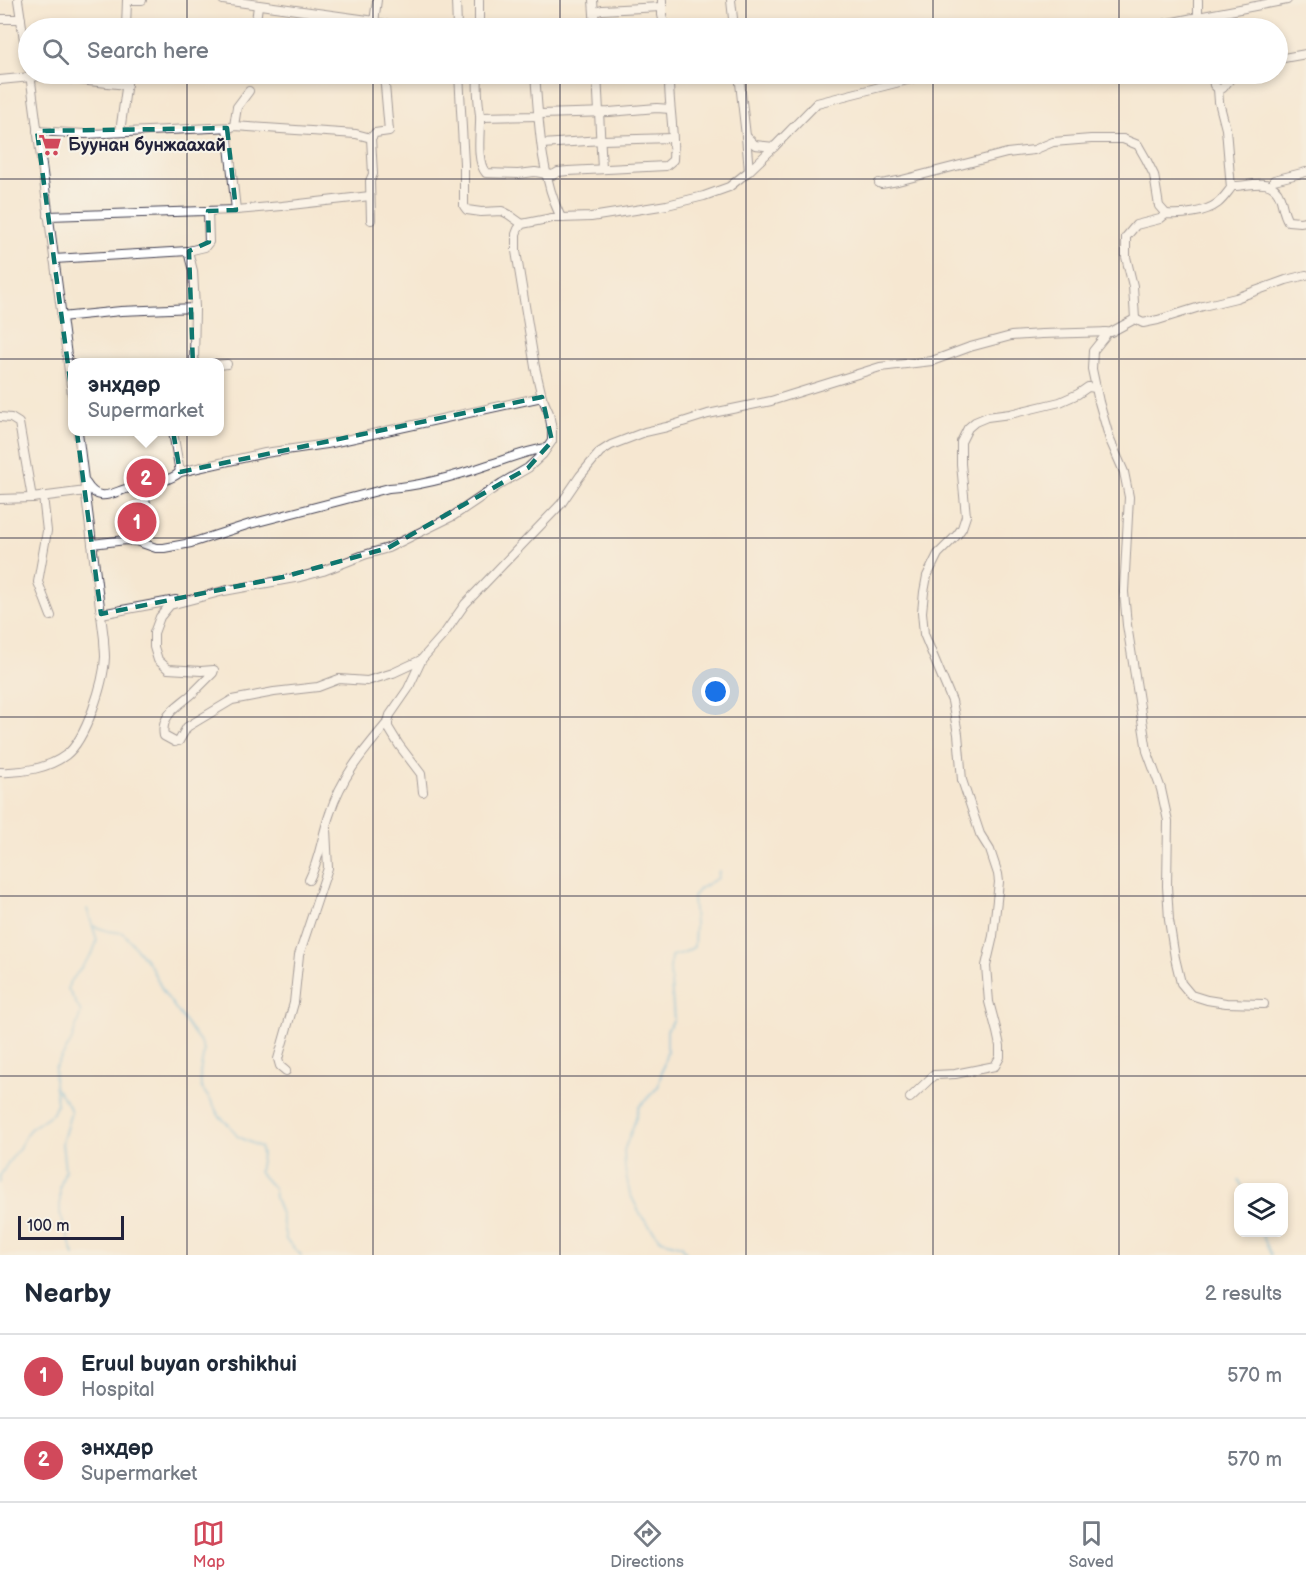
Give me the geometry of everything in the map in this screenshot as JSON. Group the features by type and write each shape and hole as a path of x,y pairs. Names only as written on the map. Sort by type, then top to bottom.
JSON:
{"street":[{"path":"18,0 21,18"},
{"path":"126,18 127,0 142,0"},
{"path":"223,0 355,18"},
{"path":"375,18 377,0"},
{"path":"456,0 457,18"},
{"path":"478,18 479,0"},
{"path":"593,0 595,18"},
{"path":"731,0 733,18"},
{"path":"1198,0 1198,16"},
{"path":"1189,18 1287,0"},
{"path":"595,12 661,4"},
{"path":"256,18 258,6"},
{"path":"0,19 18,19"},
{"path":"1288,57 1306,54"},
{"path":"0,80 18,77"},
{"path":"31,84 68,366"},
{"path":"117,84 127,85 120,132"},
{"path":"371,220 370,181 373,174 371,138 375,133 388,131 385,84"},
{"path":"460,84 464,206 467,210 482,212 502,211 522,224 552,218 605,215 667,205 729,187 749,171 818,103 892,84"},
{"path":"478,84 479,153 482,169 486,173 542,172 547,175 568,171 666,166 673,160 669,84"},
{"path":"536,84 547,175 555,206 561,218"},
{"path":"598,84 602,169"},
{"path":"740,84 749,171"},
{"path":"1214,84 1218,89 1226,129 1229,176 1232,186"},
{"path":"1218,89 1226,84"},
{"path":"236,210 230,127 237,107 249,91"},
{"path":"480,117 670,109"},
{"path":"37,131 85,134 230,127 356,134 371,138"},
{"path":"746,136 755,145 774,147"},
{"path":"542,144 672,138"},
{"path":"879,183 898,181 989,158 1034,150 1053,142 1123,139 1138,145 1154,175 1159,206 1166,214"},
{"path":"1274,180 1306,172"},
{"path":"1135,319 1133,286 1126,256 1126,237 1136,225 1160,219 1166,214 1179,215 1203,210 1219,203 1232,186 1255,183 1271,186 1278,192 1284,215 1288,221 1306,221"},
{"path":"48,216 236,210 370,196"},
{"path":"54,259 188,251 205,247 209,242 208,211"},
{"path":"101,614 253,584 397,545 453,516 536,462 552,438 549,413 542,397 535,367 516,251 516,234 522,224"},
{"path":"188,251 193,271 194,358"},
{"path":"1135,319 1143,323 1158,321 1306,275"},
{"path":"61,318 195,308"},
{"path":"423,792 421,774 388,728 390,715 408,689 422,659 444,634 465,604 561,504 579,476 593,460 611,445 645,432 708,414 771,401 880,367 932,361 970,347 1011,336 1111,332 1135,319"},
{"path":"1105,332 1105,336 1093,351 1092,369 1110,440 1120,460 1127,484 1129,512 1124,592 1127,625 1147,751 1159,782 1168,821 1169,920 1181,983 1191,995 1207,1000 1264,1004"},
{"path":"910,1098 934,1075 955,1074 995,1066 1000,1057 997,1032 989,1002 986,966 993,936 998,874 990,850 980,834 962,780 954,710 942,676 926,643 922,624 922,605 930,570 938,554 962,528 966,516 961,476 961,442 968,428 987,417 1060,402 1088,387 1096,388"},
{"path":"136,541 145,535 147,530 145,491 147,487 174,478 180,472 265,453 327,444 542,397"},
{"path":"0,417 10,418 19,423 32,498"},
{"path":"0,772 37,768 68,754 75,746 90,716 102,673 105,657 101,614 79,436"},
{"path":"174,436 180,472"},
{"path":"92,544 126,540 136,541 156,549 191,543 250,524 388,488 403,488 430,482 521,453 546,448"},
{"path":"86,486 100,495 132,488 145,491"},
{"path":"0,500 32,498 86,486"},
{"path":"43,496 47,531 38,582 51,616"},
{"path":"355,558 300,578 224,591 170,605 160,617 154,633 154,647 158,660 168,669 214,670 213,674 170,712 162,729 164,736 177,742 187,727 232,700 318,687 339,679 367,681 393,674 422,659"},
{"path":"309,880 314,871 330,812 347,774 388,722"},
{"path":"285,1071 278,1059 294,1003 299,955 328,868 326,829"}],"highlighted area":[{"path":"227,128 236,210 208,211 209,242 189,251 193,367 173,376 166,390 180,472 542,397 552,441 528,468 388,548 283,577 101,614 37,131"}],"waterway":[{"path":"687,1255 682,1246 661,1240 642,1217 630,1194 624,1150 639,1107 658,1087 667,1051 667,1030 674,1020 671,956 694,947 693,897 699,889 718,878 719,871"},
{"path":"0,1183 0,1176 29,1130 53,1113 57,1103 54,1084 55,1068 71,1042 81,1012 68,989 69,984 93,952 97,940 87,909"},
{"path":"93,926 123,933 127,937 150,965 164,993 201,1043 204,1051 200,1073 201,1087 219,1116 237,1136 260,1147 262,1154 259,1172 274,1189 286,1240 301,1255"},
{"path":"57,1090 71,1112 62,1143 65,1170 60,1187 60,1213 74,1255"},
{"path":"1263,1237 1271,1255"}],"place":[{"name":"Буунан бунжаахай","path":"50,145"},
{"name":"энхдөр","path":"146,478"},
{"name":"Eruul buyan orshikhui","path":"137,522"}]}
